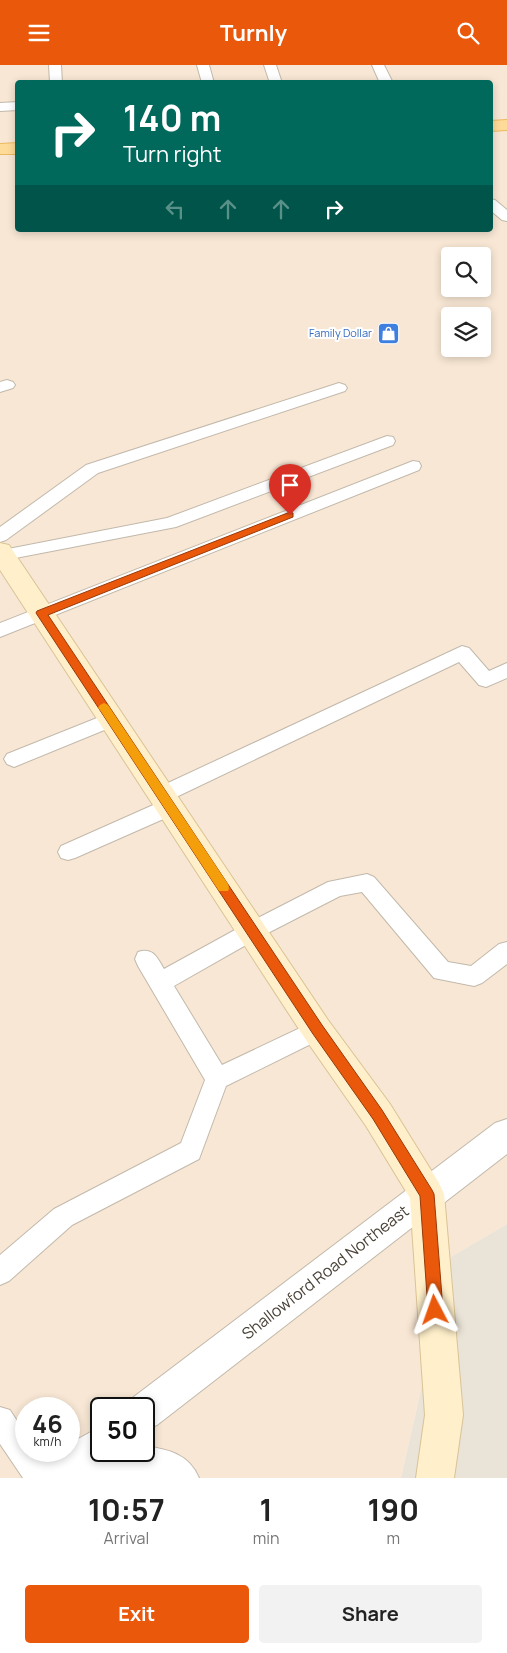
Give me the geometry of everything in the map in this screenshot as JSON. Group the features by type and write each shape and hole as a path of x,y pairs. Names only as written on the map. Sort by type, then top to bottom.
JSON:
{"main road":[{"path":"493,126 507,125"},
{"path":"0,149 15,148"},
{"path":"3,557 317,1029 378,1115 427,1194 444,1415 435,1478"}],"street":[{"name":"Shallowford Road Northeast","path":"155,1404 507,1134"},
{"path":"80,1461 163,1467 180,1478"}],"lane":[{"path":"55,65 56,80"},
{"path":"203,65 207,80"},
{"path":"270,65 275,80"},
{"path":"378,65 386,80"},
{"path":"0,107 15,106"},
{"path":"493,205 507,217"},
{"path":"3,557 92,469 339,388"},
{"path":"3,557 170,523 388,441"},
{"path":"0,630 413,466"},
{"path":"68,852 462,653 486,680 507,670"},
{"path":"14,759 112,719"},
{"path":"161,981 336,888 366,883 442,971 474,975 507,951"},
{"path":"146,959 161,981 218,1079"},
{"path":"0,1272 63,1217 190,1151 218,1079 317,1029"},
{"path":"0,1420 39,1478"}],"shaded area":[{"path":"0,65 507,65 507,1224 451,1257 401,1478 0,1478"},
{"path":"507,1224 507,1478 401,1478 451,1257"}],"slow traffic":[{"path":"104,708 223,888"}],"place":[{"name":"Family Dollar","path":"388,333"}],"route":[{"path":"290,515 41,613 317,1029 378,1115 427,1194 435,1310"}]}
